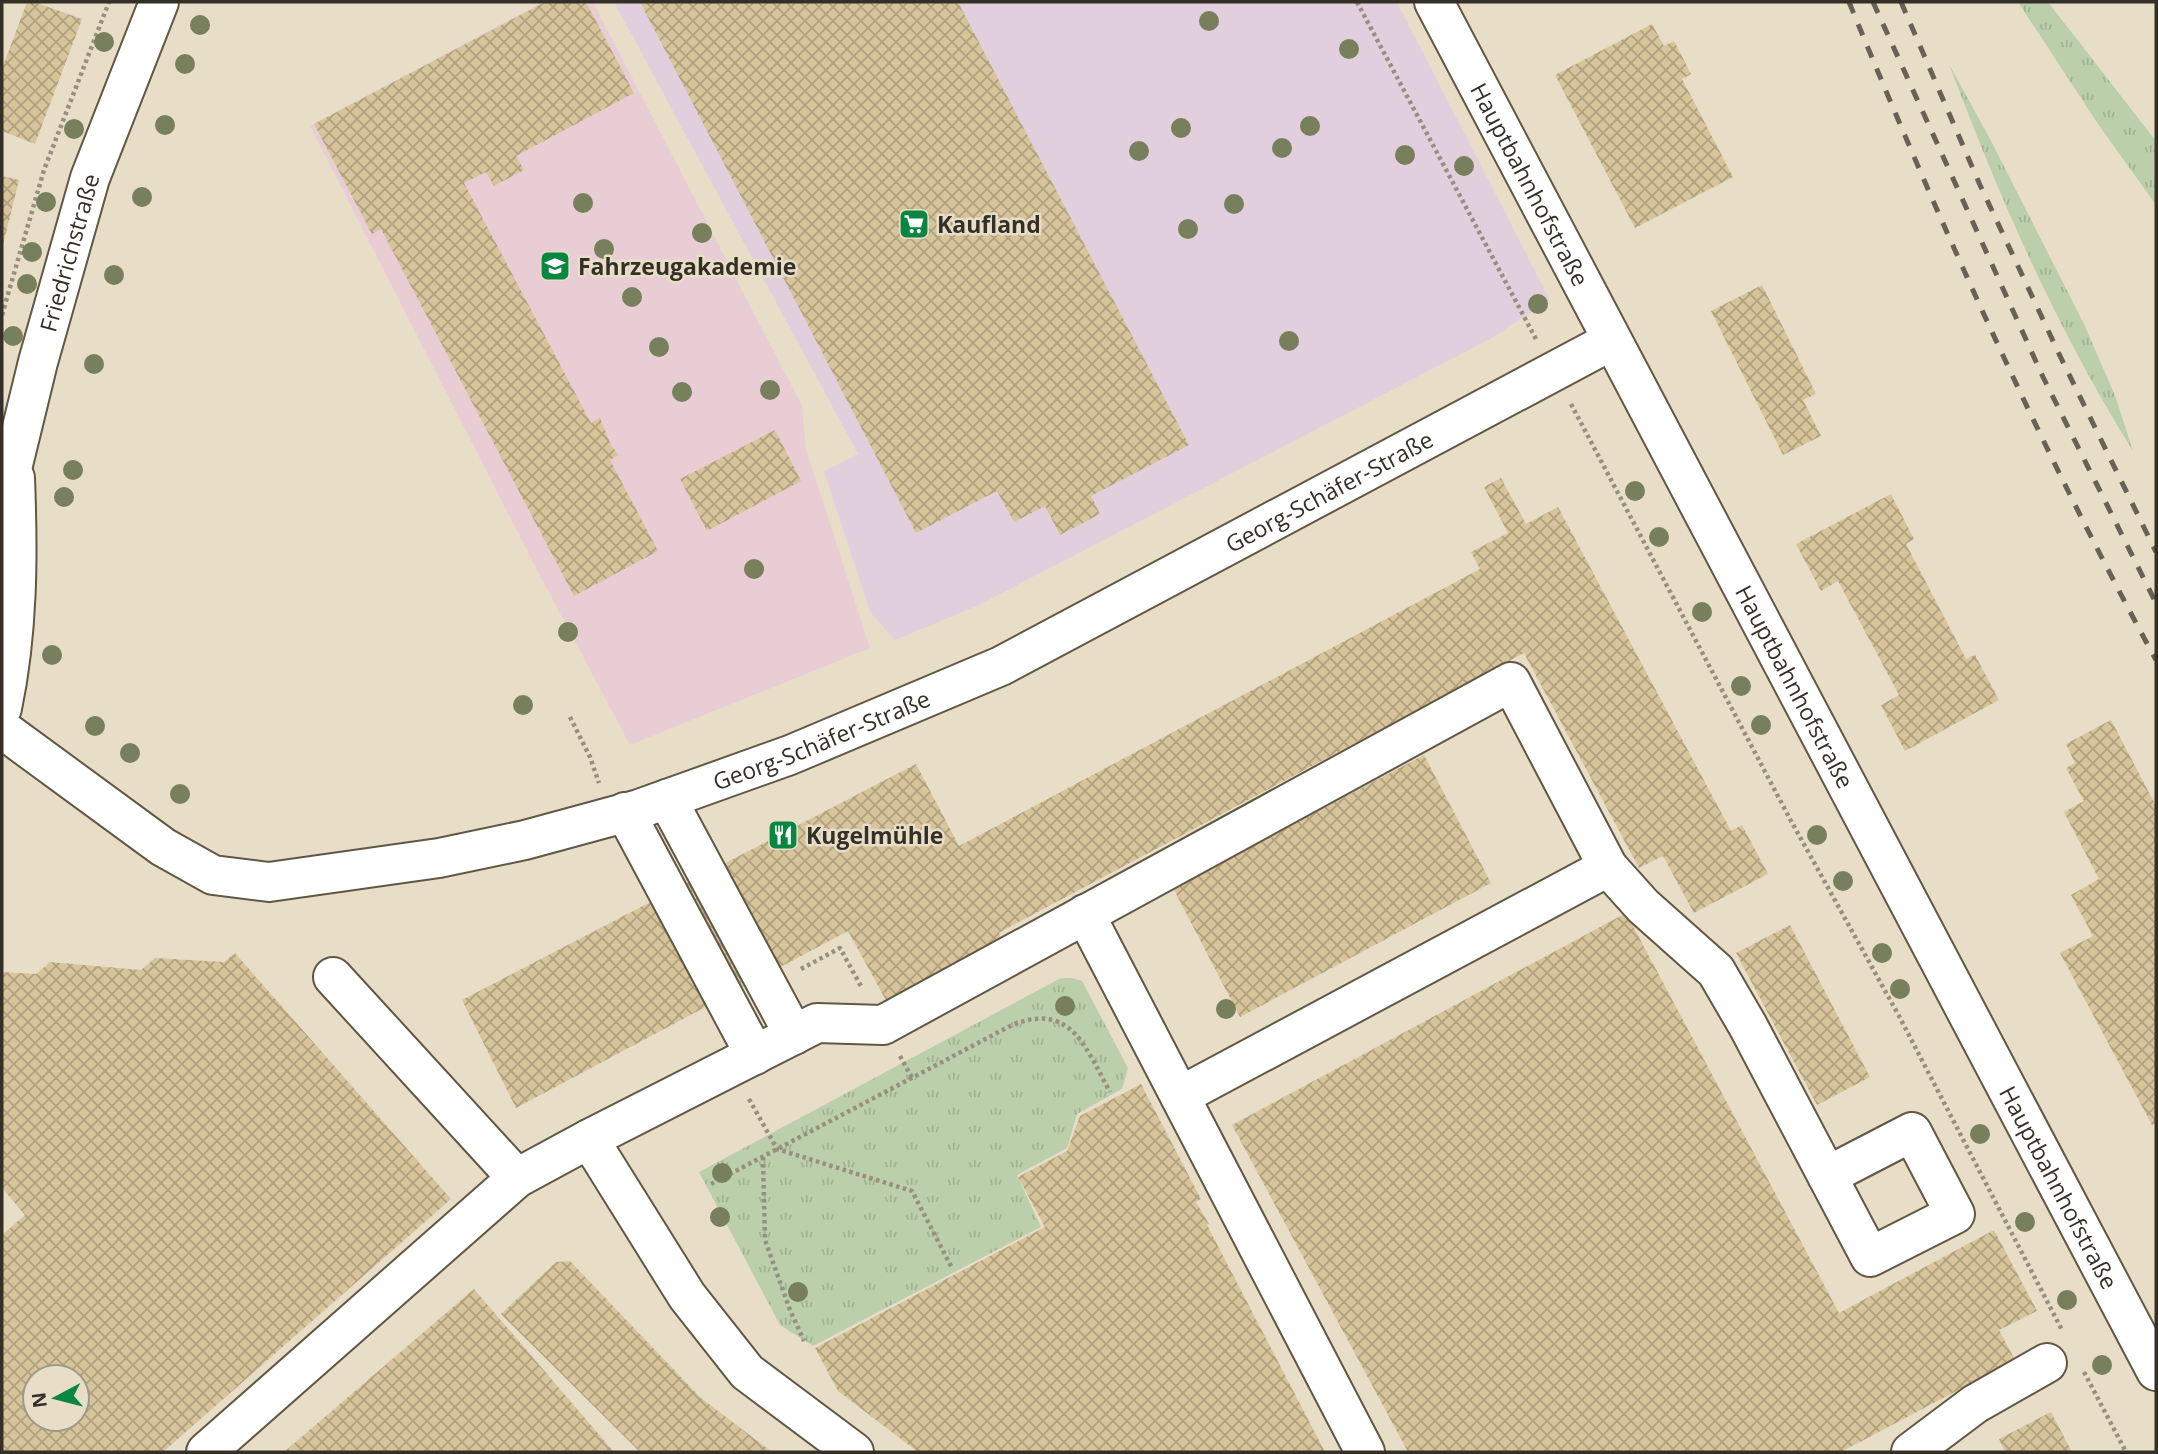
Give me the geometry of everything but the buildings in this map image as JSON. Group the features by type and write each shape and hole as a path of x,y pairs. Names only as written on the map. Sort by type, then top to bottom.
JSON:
{"street":[{"name":"Friedrichstraße","path":"2,510 64,264 90,178 159,2"},
{"name":"Hauptbahnhofstraße","path":"1434,2 2156,1371"},
{"name":"Georg-Schäfer-Straße","path":"2,729 163,847 213,875 269,882 439,858 525,840 667,799 790,755 1001,666 1611,341"},
{"path":"2,708 10,669 16,598 15,452"},
{"path":"206,1452 517,1178 817,1023 883,1025 1511,682 1608,867 1643,906 1716,971 1827,1176"},
{"path":"667,799 794,1035"},
{"path":"625,812 743,1061"},
{"path":"1180,1096 1608,867"},
{"path":"1085,914 1365,1452"},
{"path":"333,977 517,1178"},
{"path":"589,1139 687,1296 747,1372 854,1452"},
{"path":"1911,1452 1975,1404 2065,1355"}],"path":[{"path":"2,315 44,170 109,2"},
{"path":"1357,2 1790,819 1899,1016 2065,1355 2126,1452"},
{"path":"791,975 840,948 912,1078"},
{"path":"711,1184 1031,1017 1046,1017 1076,1032 1110,1092"},
{"path":"743,1061 777,1149"},
{"path":"777,1149 912,1191 952,1268"},
{"path":"763,1157 765,1240 804,1341"}],"shaded area":[{"name":"Fahrzeugakademie","path":"543,2 593,2 802,406 806,449 870,648 630,745 537,570 310,126"},
{"path":"614,2 1397,2 1550,300 1492,338 977,606 895,640 870,612 824,471 858,454"}],"green space":[{"path":"2018,2 2048,2 2156,141 2156,205 2098,124"},
{"path":"1949,64 2084,324 2116,398 2133,451 2079,358 2031,262 1988,164"},
{"path":"1061,978 1082,981 1128,1068 1122,1089 1077,1114 1067,1148 1017,1175 1041,1227 813,1346 780,1325 699,1172"}],"railway":[{"path":"1849,2 1919,169 2032,417 2156,660"},
{"path":"1873,2 2043,377 2156,603"},
{"path":"1901,2 1980,185 2156,552"}],"place":[{"name":"Kaufland","path":"914,224"},
{"name":"Fahrzeugakademie","path":"555,266"},
{"name":"Kugelmühle","path":"783,835"}]}
